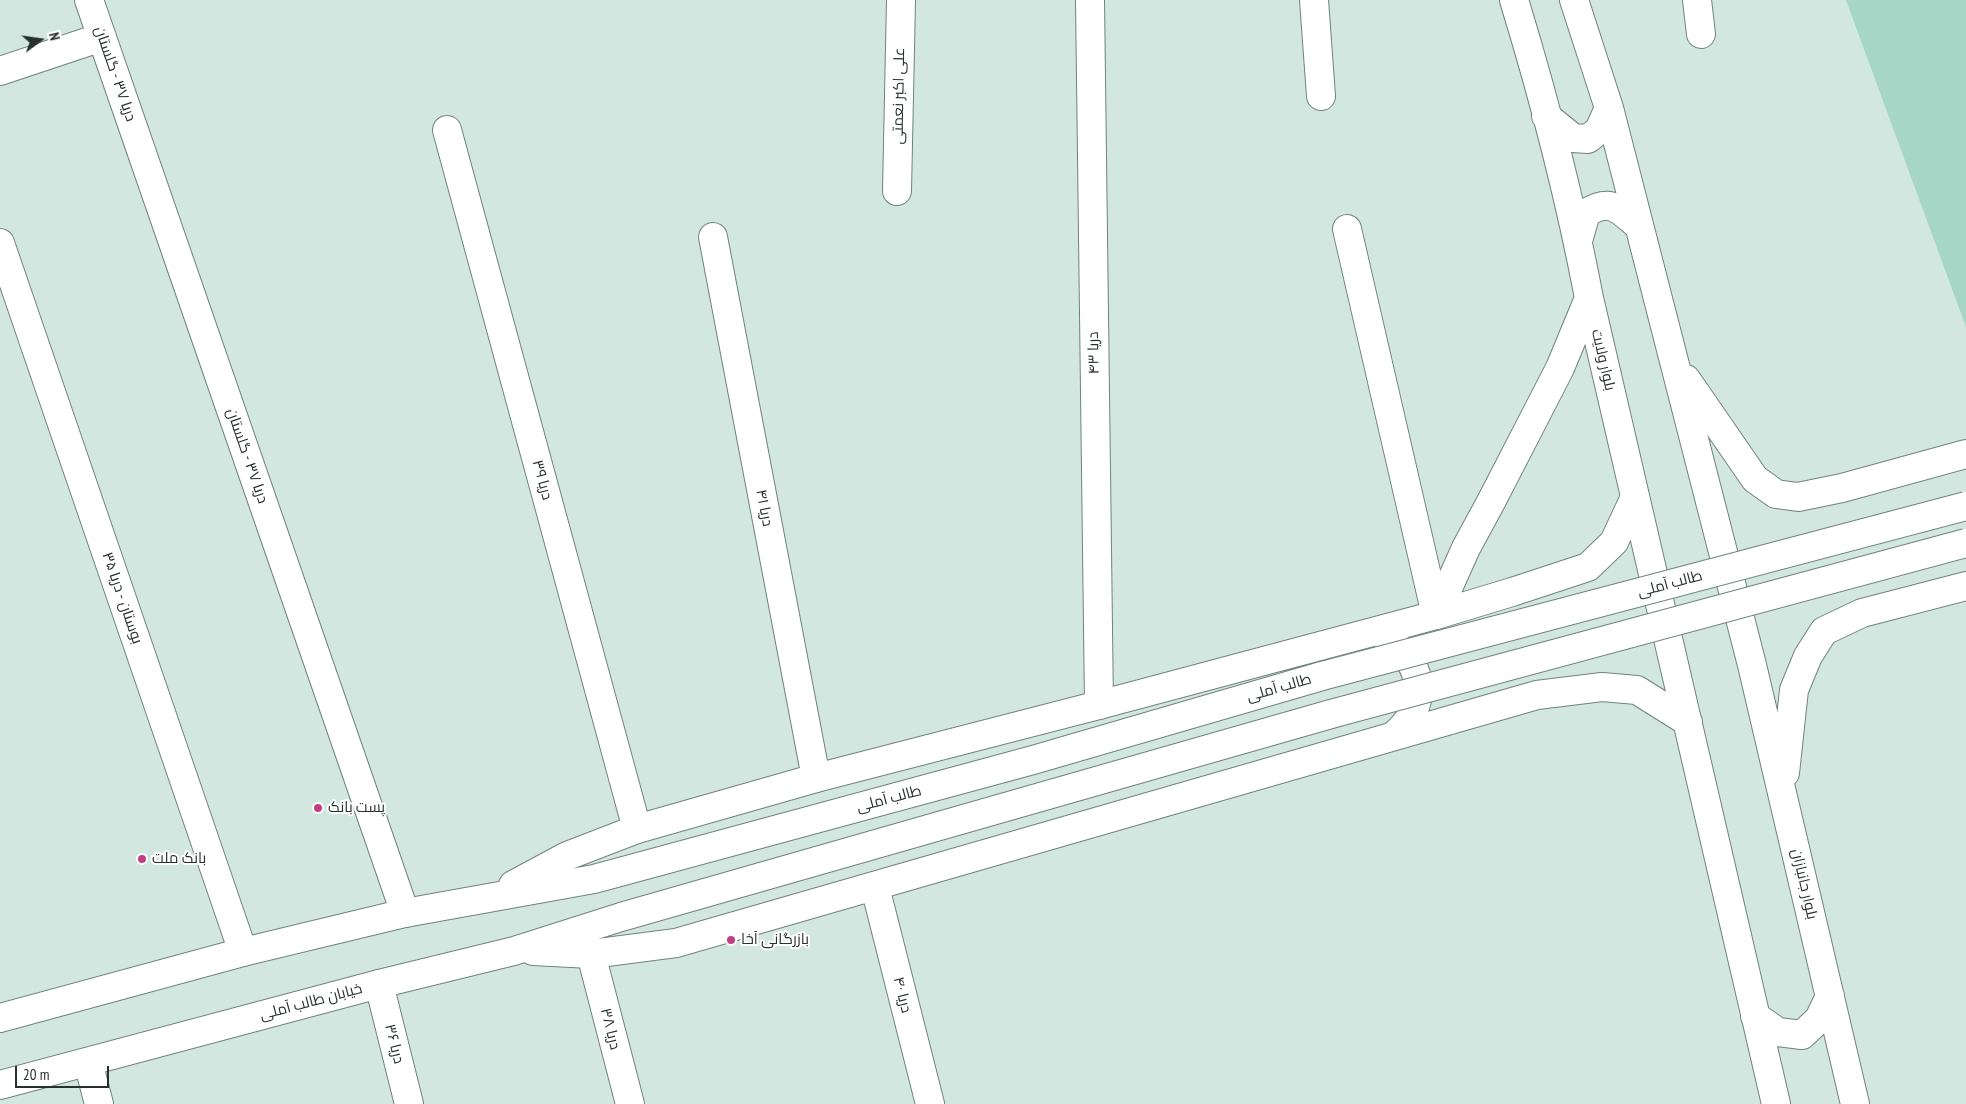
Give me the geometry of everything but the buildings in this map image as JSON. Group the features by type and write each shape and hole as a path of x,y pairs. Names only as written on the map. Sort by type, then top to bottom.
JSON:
{"main road":[{"name":"دریا ۳۷ - گلستان","path":"89,0 405,913"},
{"name":"علی اکبر نعمتی","path":"898,191 901,0"},
{"name":"دریا ۴۳","path":"1090,0 1099,705"},
{"path":"1314,0 1321,96"},
{"name":"بلوار ولایت","path":"1514,0 1540,87 1578,241 1589,298 1688,722"},
{"path":"1574,0 1609,108 1674,360 1755,479 1776,494 1798,497 1842,488 1966,454"},
{"path":"1697,0 1701,34"},
{"path":"0,71 102,37"},
{"path":"1546,116 1573,138 1588,139 1599,130 1609,108"},
{"name":"دریا ۳۹","path":"447,130 637,829"},
{"path":"1578,241 1586,213 1598,206 1613,206 1639,226"},
{"path":"1347,228 1436,614"},
{"name":"دریا ۴۱","path":"713,237 816,778"},
{"name":"بوستان - دریا ۳۵","path":"0,243 243,952"},
{"path":"1436,614 1466,548 1560,368 1589,298"},
{"name":"بلوار جانبازان","path":"1674,360 1752,665 1855,1104"},
{"path":"0,1018 243,952 405,913 493,896 567,856 637,829 816,778 1099,705 1512,592 1588,567 1614,542 1635,497"},
{"name":"طالب آملی","path":"493,896 594,879 1033,760 1322,676 1966,506"},
{"name":"خیابان طالب آملی","path":"0,1085 514,950 621,917 1331,714 1966,543"},
{"path":"1782,790 1794,690 1808,656 1824,631 1862,613 1966,586"},
{"path":"1360,635 1374,636 1394,644 1409,658 1415,670 1418,700 1413,714 1404,727 1393,736"},
{"path":"514,950 591,954 676,943 1537,694 1602,687 1637,690 1688,722 1776,1104"},
{"name":"دریا ۴۰","path":"875,886 930,1104"},
{"name":"دریا ۳۸","path":"591,954 630,1104"},
{"name":"دریا ۳۶","path":"379,984 409,1104"},
{"path":"1755,1016 1778,1032 1802,1034 1819,1019 1830,996"},
{"path":"88,1062 99,1104"}],"green space":[{"path":"1846,0 1966,0 1966,327"}],"place":[{"name":"پست بانک","path":"318,808"},
{"name":"بانک ملت","path":"142,859"},
{"name":"بازرگانی آخا","path":"731,940"}]}
